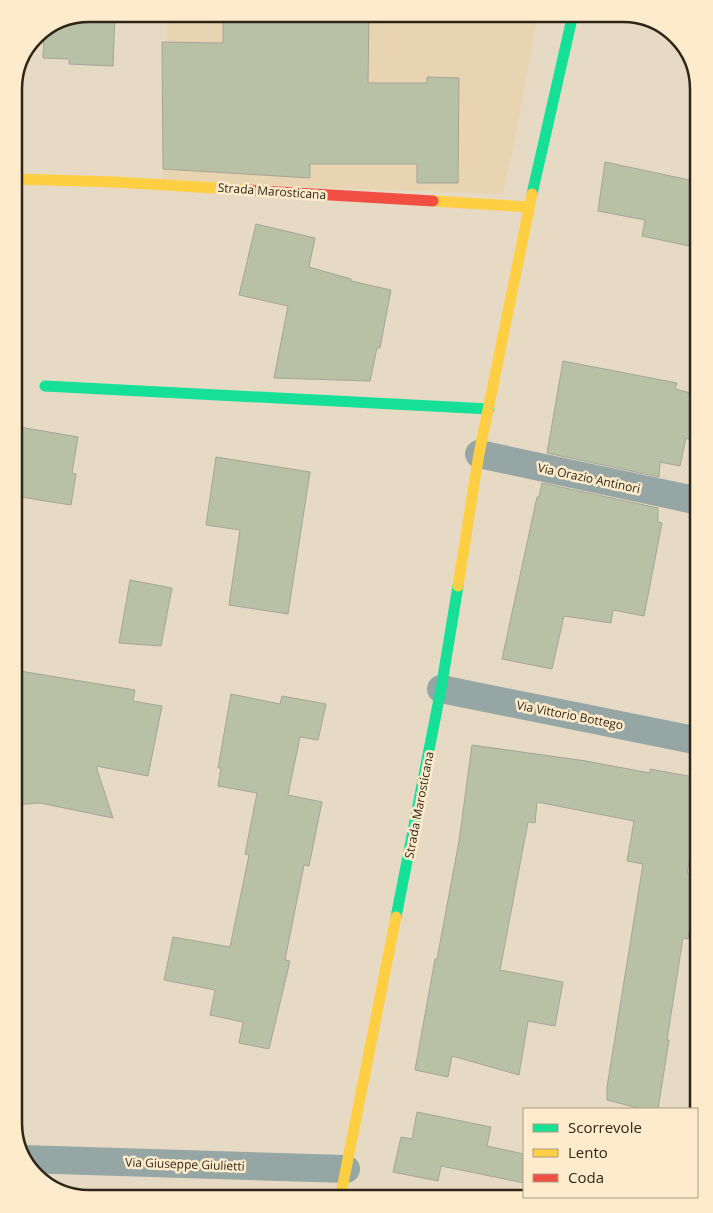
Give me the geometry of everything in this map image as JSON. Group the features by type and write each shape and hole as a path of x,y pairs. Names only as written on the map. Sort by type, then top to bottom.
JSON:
{"main road":[{"name":"Strada Marosticana","path":"342,1190 441,689 480,454 529,207 571,23"},
{"name":"Strada Marosticana","path":"23,179 115,182 529,207"},
{"path":"45,386 489,409"}],"street":[{"name":"Via Orazio Antinori","path":"480,454 690,499"},
{"name":"Via Vittorio Bottego","path":"441,689 690,739"},
{"name":"Via Giuseppe Giulietti","path":"33,1159 346,1168"}],"shaded area":[{"path":"167,22 536,23 503,194 163,182 162,43 167,41"}],"building":[{"path":"89,22 115,22 113,66 69,64 69,59 43,58 44,40 56,31"},
{"path":"223,22 369,23 368,83 427,83 427,77 459,78 458,183 417,183 417,164 310,164 310,178 163,169 162,42 223,43"},
{"path":"605,162 690,180 690,246 642,236 645,220 598,211"},
{"path":"256,224 315,238 309,267 351,279 351,281 391,290 380,348 377,348 370,381 274,378 288,306 239,295"},
{"path":"563,361 677,383 675,389 690,393 690,440 686,438 680,466 660,462 659,477 547,453"},
{"path":"23,427 78,437 72,473 76,474 71,505 23,497"},
{"path":"216,457 310,472 288,614 229,605 240,530 206,525"},
{"path":"542,483 658,508 658,522 662,523 644,616 613,610 611,623 564,616 552,669 502,659 537,497 539,497"},
{"path":"130,580 172,588 161,646 119,643"},
{"path":"22,671 135,690 133,701 162,706 148,776 96,766 113,818 40,803 22,804"},
{"path":"231,694 280,704 282,696 326,704 318,740 300,737 288,795 322,802 309,866 304,865 285,960 290,961 269,1049 239,1043 243,1022 210,1015 215,990 164,980 173,937 230,947 249,855 245,854 257,793 218,786 221,768 218,768"},
{"path":"472,745 586,761 650,773 650,769 690,776 690,857 687,873 690,874 690,928 688,939 683,938 658,1108 638,1108 607,1100 607,1087 643,864 627,861 634,821 537,802 535,823 528,822 500,970 563,982 555,1026 528,1021 519,1075 452,1056 448,1077 415,1070 459,841"},
{"path":"417,1112 491,1127 487,1146 523,1154 523,1183 441,1166 438,1181 393,1172 401,1137 412,1139"}],"traffic: fast":[{"path":"532,194 571,23"},
{"path":"45,386 489,409"},
{"path":"396,917 441,689 458,586"}],"traffic: slow":[{"path":"23,179 115,182 246,190"},
{"path":"458,586 479,454 532,194"},
{"path":"433,201 529,207"},
{"path":"342,1190 396,917"}],"traffic: jam":[{"path":"246,190 433,201"}]}
